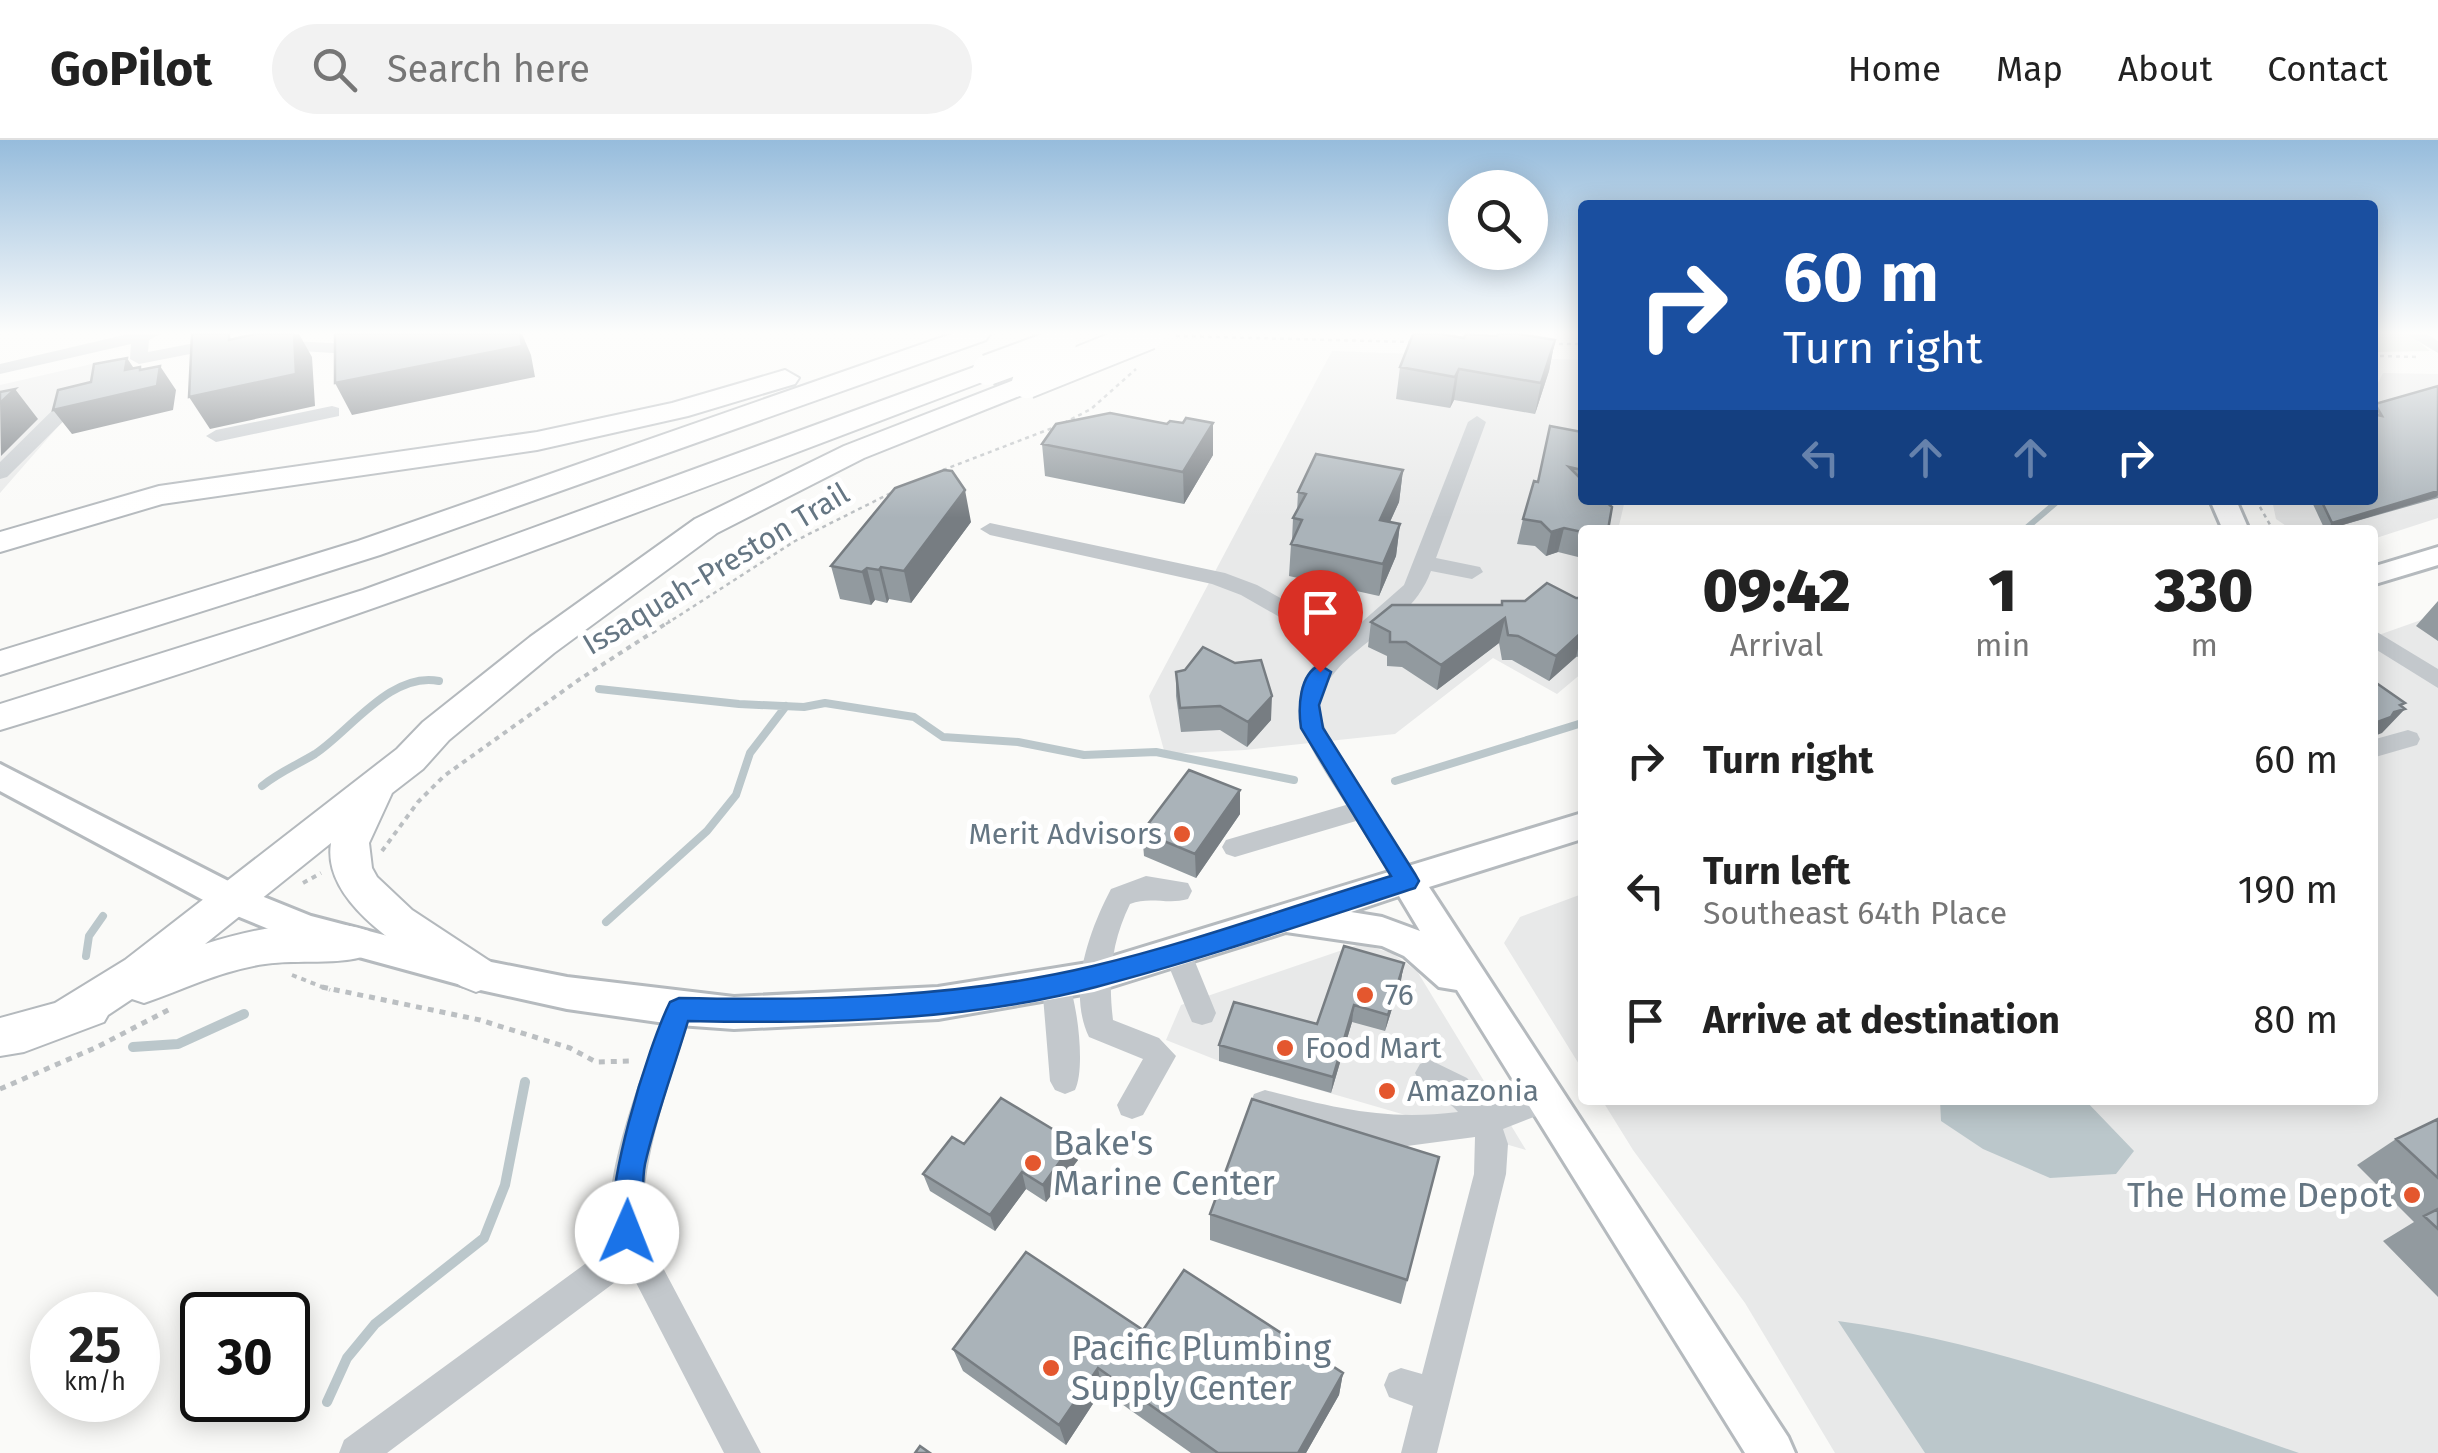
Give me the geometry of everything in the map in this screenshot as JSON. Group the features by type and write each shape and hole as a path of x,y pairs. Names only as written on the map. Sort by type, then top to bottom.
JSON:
{"highway":[{"path":"5,540 128,502 194,488 484,450 747,395"},
{"path":"0,663 172,614 389,543 776,395"},
{"path":"0,717 414,586 921,395"},
{"path":"67,1018 124,984 628,579 706,526 872,444 996,395"},
{"path":"378,783 351,840 352,871 365,894 378,906 476,974"},
{"path":"0,1036 67,1018 235,950 283,942 354,943"}],"main road":[{"path":"2378,574 2438,556"},
{"path":"0,776 232,900 305,929 476,974 679,1010 734,1013 864,1009 975,998 1094,977 1578,827"},
{"path":"1406,881 1772,1453"},
{"path":"1284,919 1406,937 1430,952 1500,1027"}],"street":[{"path":"4,466 72,395"},
{"path":"216,436 332,412"},
{"path":"1406,881 1316,736 1308,705 1320,672 1347,644 1408,596 1477,422"},
{"path":"990,529 1217,578 1248,590 1347,644"},
{"path":"1424,563 1472,572"},
{"path":"2378,640 2438,680"},
{"path":"2378,747 2408,739"},
{"path":"1235,847 1362,810"},
{"path":"1132,1105 1161,1056 1099,1028 1094,977 1110,917 1120,897 1146,887 1180,891"},
{"path":"1177,952 1202,1012"},
{"path":"1056,984 1063,1029 1064,1080"},
{"path":"679,1010 626,1188 627,1232 633,1250 743,1453"},
{"path":"1420,1453 1417,1390 1490,1174 1493,1144 1485,1122 1456,1087 1430,1073"},
{"path":"1256,1102 1332,1122 1408,1132 1485,1122 1546,1098"},
{"path":"357,1453 633,1250"}],"path":[{"path":"927,476 1082,414 1107,395"},
{"name":"Issaquah-Preston Trail","path":"374,854 391,843 418,802 444,776 580,679 795,541 900,488"},
{"path":"280,970 327,989 480,1020 570,1048 596,1062 662,1060"},
{"path":"0,1089 97,1047 177,1005"}],"shaded area":[{"path":"0,395 85,395 0,493"},
{"path":"1309,395 1578,395 1578,505 1624,505 1619,525 1578,525 1578,676 1557,694 1493,658 1395,734 1165,754 1149,696"},
{"path":"2378,395 2438,395 2438,518 2378,537 2378,525 2285,525 2276,519 2273,505 2378,505"},
{"path":"2438,614 2438,1453 1835,1453 1745,1303 1633,1150 1605,1105 2378,1105 2378,635"},
{"path":"1578,895 1578,1063 1504,943 1520,917"},
{"path":"1360,944 1392,953 1417,971 1526,1150 1219,1061 1166,1040 1181,1005"},
{"path":"1940,1105 2090,1105 2134,1151 2116,1174 2050,1178 1983,1149 1941,1121"},
{"path":"1838,1321 1896,1330 2012,1358 2299,1453 1925,1453"}],"building":[{"path":"57,395 117,395 53,410"},
{"path":"2406,395 2438,395 2438,491 2332,523 2323,505 2378,505 2378,415 2382,416 2378,403"},
{"path":"1110,413 1167,424 1183,423 1186,418 1213,423 1183,472 1042,444 1056,424"},
{"path":"1550,426 1578,431 1578,469 1569,467 1578,476 1578,505 1610,505 1609,525 1578,525 1578,531 1564,528 1551,532 1541,522 1523,519 1534,481 1538,482"},
{"path":"1316,454 1403,470 1380,520 1400,524 1383,564 1291,544 1302,520 1293,518 1306,494 1298,492"},
{"path":"944,470 952,471 965,490 904,571 881,567 862,572 831,566 895,488"},
{"path":"1547,583 1578,598 1578,636 1556,656 1518,636 1508,635 1505,618 1441,665 1406,642 1390,642 1390,632 1371,622 1392,605 1502,605 1502,601 1525,601"},
{"path":"1203,647 1235,663 1261,660 1272,696 1248,722 1220,706 1180,708 1176,672 1185,670"},
{"path":"2378,684 2405,703 2400,705 2405,709 2378,722"},
{"path":"1189,770 1240,790 1195,854 1142,832"},
{"path":"1344,946 1404,963 1388,1015 1354,1005 1333,1077 1219,1045 1234,1002 1317,1024"},
{"path":"1001,1098 1074,1142 1043,1185 1022,1172 990,1215 923,1174 952,1137 964,1144"},
{"path":"1252,1099 1439,1157 1407,1280 1210,1214"},
{"path":"2438,1119 2438,1178 2396,1139"},
{"path":"2438,1209 2438,1229 2424,1216"},
{"path":"1026,1252 1143,1330 1184,1270 1343,1373 1298,1453 1218,1453 1098,1368 1059,1425 953,1349"}],"waterway":[{"path":"2030,525 2053,505"},
{"path":"262,786 315,754 388,694 421,680 439,681"},
{"path":"599,689 786,706"},
{"path":"786,706 825,703 914,717 943,737 1018,742 1084,755 1156,752 1294,780"},
{"path":"606,922 707,831 736,795 750,753 786,706"},
{"path":"1395,781 1578,724"},
{"path":"86,956 89,936 103,916"},
{"path":"133,1047 178,1044 244,1014"},
{"path":"327,1402 347,1358 375,1324 484,1238 505,1185 525,1082"}],"place":[{"name":"Merit Advisors","path":"1182,834"},
{"name":"76","path":"1365,995"},
{"name":"Food Mart","path":"1285,1048"},
{"name":"Amazonia","path":"1387,1091"},
{"name":"Bake's Marine Center","path":"1033,1163"},
{"name":"The Home Depot","path":"2412,1195"},
{"name":"Pacific Plumbing Supply Center","path":"1051,1368"}],"route":[{"path":"627,1232 626,1188 632,1160 679,1010 801,1012 994,996 1094,977 1406,881 1312,728 1308,705 1320,672"}]}
